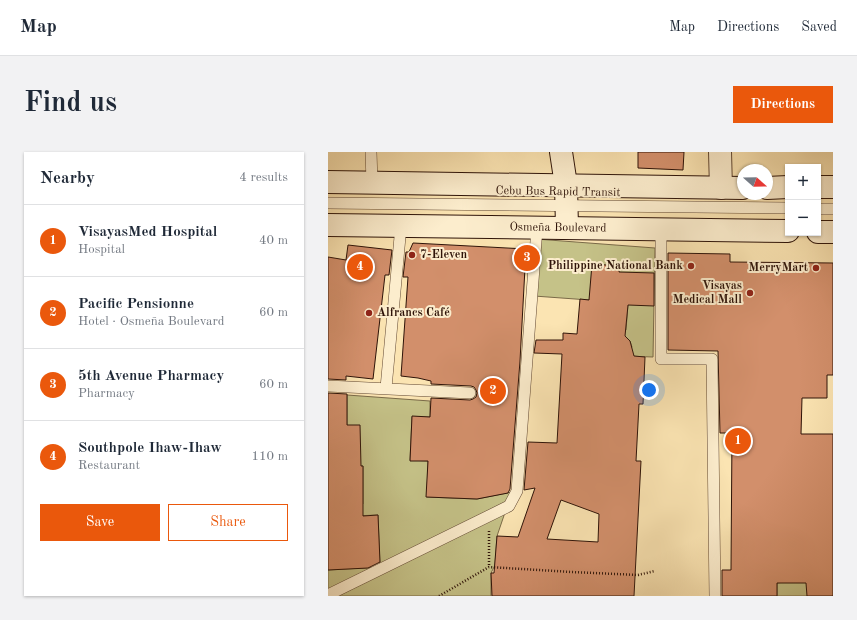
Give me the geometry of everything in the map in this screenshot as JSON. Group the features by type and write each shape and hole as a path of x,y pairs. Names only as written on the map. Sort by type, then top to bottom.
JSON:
{"main road":[{"path":"561,152 566,195 567,228"},
{"path":"720,152 721,188"},
{"path":"328,182 372,182 566,195 737,188"},
{"path":"773,188 785,187"},
{"path":"821,187 833,187"},
{"name":"Osmeña Boulevard","path":"328,225 785,232"},
{"path":"821,232 833,232"}],"lane":[{"path":"371,152 372,182"},
{"name":"Cebu Bus Rapid Transit","path":"328,203 566,195 785,208"},
{"path":"821,209 833,209"},
{"path":"386,388 401,226"},
{"path":"328,595 509,506 517,491 537,228"},
{"path":"661,230 661,359 712,359 715,596"},
{"path":"328,386 470,393"}],"path":[{"path":"489,567 489,531 509,506"},
{"path":"439,596 489,567 638,575 655,571"}],"shaded area":[{"path":"536,239 655,248 653,357 625,356 632,347 630,341 616,330 626,330 628,304 617,303 619,266 589,300 534,296"},
{"path":"347,395 430,401 430,417 412,417 410,460 428,461 427,497 477,499 512,492 497,536 495,565 491,573 491,596 328,596 328,570 380,567 378,515 328,517 328,505 363,504 363,466 344,466 347,425"},
{"path":"814,578 807,596 777,596 777,583"}],"building":[{"path":"638,152 684,152 683,170 638,168"},
{"path":"413,243 526,249 520,361 510,489 508,493 477,499 426,497 428,461 410,461 412,416 430,417 431,398 470,400 476,397 477,393 474,387 471,386 431,384 431,381 401,376 408,277 403,277 406,252 409,252"},
{"path":"348,245 392,250 389,275 385,275 373,379 346,376 346,380 328,379 328,257 346,260"},
{"path":"668,253 730,254 730,262 833,263 833,375 827,375 827,398 802,398 801,434 833,434 833,596 807,596 806,583 777,583 777,596 722,596 722,570 731,570 732,433 720,433 718,351 668,350"},
{"path":"592,264 620,266 619,272 654,273 654,306 628,305 625,336 630,341 634,356 645,357 643,404 639,404 636,461 641,461 634,596 492,596 491,573 494,573 497,536 518,537 535,488 524,490 528,442 557,443 562,354 534,353 536,340 563,340 563,333 577,334 580,299 589,300","holes":["561,500 599,514 598,542 547,539"]},
{"path":"328,393 347,394 347,425 360,425 361,466 363,466 363,516 378,515 380,562 368,568 328,570"}],"place":[{"name":"7-Eleven","path":"412,255"},
{"name":"5th Avenue Pharmacy","path":"527,258"},
{"name":"Philippine National Bank","path":"691,266"},
{"name":"Southpole Ihaw-Ihaw","path":"360,267"},
{"name":"MerryMart","path":"816,268"},
{"name":"Visayas Medical Mall","path":"750,293"},
{"name":"Alfrancs Café","path":"369,313"},
{"name":"Pacific Pensionne","path":"493,391"},
{"name":"VisayasMed Hospital","path":"738,441"}]}
